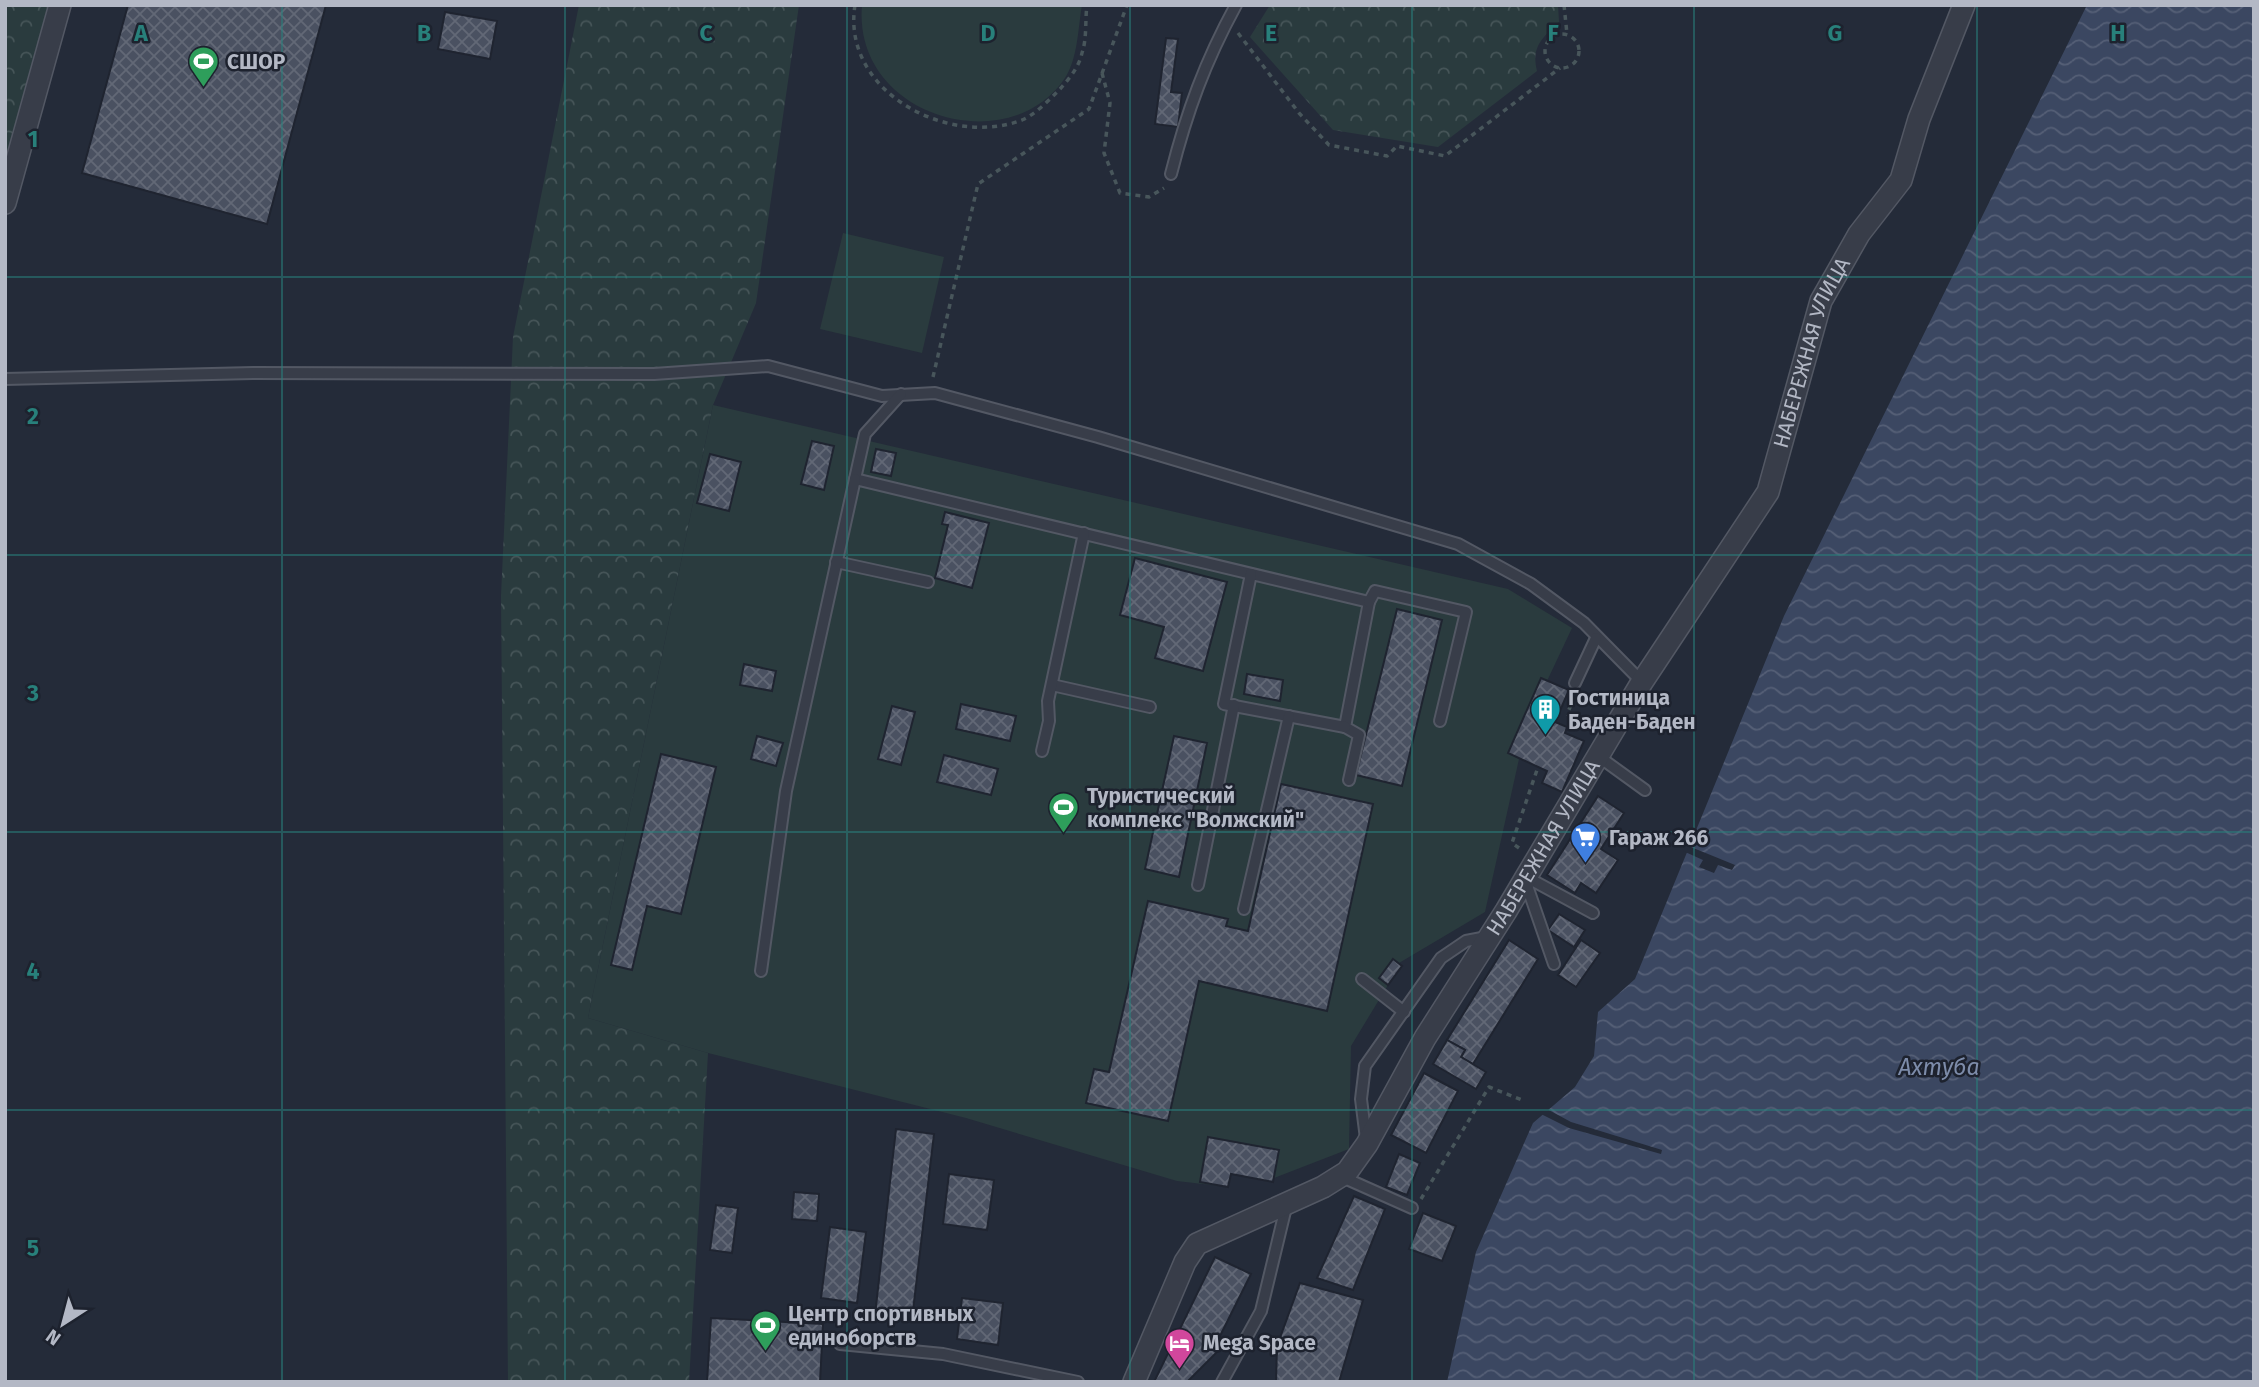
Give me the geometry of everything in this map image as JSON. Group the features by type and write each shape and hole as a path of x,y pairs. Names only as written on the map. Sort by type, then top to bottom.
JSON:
{"street":[{"path":"5,203 60,5"},
{"name":"НАБЕРЕЖНАЯ УЛИЦА","path":"1134,1382 1185,1262 1197,1244 1340,1177 1347,1172 1367,1144 1425,1038 1490,936 1642,682 1768,492 1821,301 1859,234 1901,180 1919,119 1964,5"}],"lane":[{"path":"1171,174 1183,126 1208,58 1232,13 1221,5"},
{"path":"5,379 253,373 654,374 768,366 882,396 929,393 1014,413 1458,544 1531,584 1584,623 1642,682"},
{"path":"761,971 786,791 865,434 901,394"},
{"path":"855,479 1369,602"},
{"path":"1042,751 1052,684 1084,533"},
{"path":"836,562 928,582"},
{"path":"1251,574 1224,704 1345,727 1359,736 1349,780"},
{"path":"1345,727 1369,602 1375,591 1466,612 1440,721"},
{"path":"1575,683 1596,638"},
{"path":"1052,684 1150,707"},
{"path":"1198,885 1234,705"},
{"path":"1244,909 1290,716"},
{"path":"1598,756 1645,790"},
{"path":"1529,872 1592,913"},
{"path":"1529,872 1554,964"},
{"path":"1367,1144 1361,1099 1365,1066 1441,958 1466,941 1490,936"},
{"path":"1362,979 1404,1012"},
{"path":"1340,1177 1412,1208"},
{"path":"1222,1382 1261,1311 1284,1225 1287,1203"},
{"path":"840,1344 943,1354 1078,1382"}],"path":[{"path":"855,5 852,22 858,45 867,68 886,94 916,112 948,124 978,125 1005,125 1025,119 1049,100 1071,77 1082,53 1087,5"},
{"path":"929,393 978,184 1088,109 1127,5"},
{"path":"1564,5 1567,35"},
{"path":"1232,13 1299,113 1329,145 1387,156 1397,146 1445,156 1560,68 1571,66 1579,52 1576,41 1567,35 1556,35 1545,48 1547,59 1560,68"},
{"path":"1102,71 1111,103 1104,153 1120,193 1149,197 1166,187 1171,174"},
{"path":"1575,683 1579,686 1567,714 1610,736"},
{"path":"1529,872 1512,843 1538,767"},
{"path":"1412,1208 1427,1193 1489,1087 1522,1100"}],"green space":[{"path":"5,5 48,5 5,167"},
{"path":"579,5 799,5 756,303 713,405 588,1018 708,1053 689,1382 508,1382 501,596 513,337"},
{"path":"862,5 1082,5 1075,52 1065,78 1040,104 1008,118 974,121 939,115 907,99 882,75 866,44"},
{"path":"1270,5 1558,5 1559,22 1539,43 1536,55 1537,71 1438,147 1333,130 1250,37"},
{"path":"843,233 944,257 922,353 820,329"},
{"name":"Туристический комплекс \"Волжский\"","path":"713,405 1508,589 1572,628 1547,681 1541,679 1508,753 1519,759 1485,912 1399,963 1394,960 1379,978 1388,985 1351,1046 1349,1149 1274,1178 1273,1182 1231,1174 1228,1187 1177,1181 966,1118 708,1053 588,1018"}],"water":[{"name":"Ахтуба","path":"2087,5 2254,5 2254,1382 1447,1382 1476,1252 1533,1123 1575,1087 1594,1056 1598,1012 1635,979 1784,616"}],"pier":[{"path":"1686,845 1735,865 1732,870 1718,865 1714,873 1699,867 1703,860 1683,851"},
{"path":"1545,1108 1571,1122 1662,1150 1661,1154 1569,1128 1539,1113"}],"building":[{"name":"СШОР","path":"128,5 326,5 267,224 82,173"},
{"path":"445,12 497,21 490,59 438,49"},
{"path":"1166,38 1178,39 1171,92 1182,93 1178,127 1155,124"},
{"path":"812,441 834,446 824,490 801,484"},
{"path":"876,449 896,453 891,476 871,472"},
{"path":"710,454 741,462 729,511 697,503"},
{"path":"945,512 989,523 972,588 935,578 948,525 942,524"},
{"path":"1135,558 1227,582 1203,671 1155,658 1164,627 1120,615"},
{"path":"1397,609 1442,620 1402,786 1356,775"},
{"path":"744,664 776,671 772,691 740,685"},
{"path":"1247,674 1283,680 1280,701 1244,694"},
{"name":"Гостиница Баден-Баден","path":"1541,678 1569,690 1555,722 1567,727 1565,733 1584,741 1562,792 1542,783 1547,771 1508,753"},
{"path":"961,704 1016,716 1010,741 956,729"},
{"path":"892,706 915,712 901,765 878,759"},
{"path":"757,736 783,743 776,766 751,759"},
{"path":"1174,736 1207,743 1179,877 1145,869"},
{"path":"661,754 716,767 681,914 647,906 632,970 611,965"},
{"path":"944,755 998,769 991,795 937,782"},
{"path":"1281,784 1373,804 1327,1011 1199,981 1168,1121 1086,1103 1094,1069 1109,1072 1148,901 1228,919 1226,926 1248,931"},
{"path":"1598,796 1624,813 1601,849 1618,860 1596,893 1581,883 1575,893 1547,875"},
{"path":"1559,914 1585,930 1574,947 1548,930"},
{"path":"1509,940 1538,959 1473,1064 1461,1057 1465,1050 1447,1040"},
{"path":"1581,940 1600,953 1576,987 1558,975"},
{"path":"1393,959 1402,966 1388,985 1379,978"},
{"path":"1447,1040 1465,1050 1461,1057 1486,1072 1476,1089 1433,1064"},
{"path":"1424,1073 1458,1091 1426,1153 1391,1135"},
{"path":"896,1129 934,1134 912,1319 875,1315"},
{"path":"1208,1137 1279,1150 1273,1182 1231,1174 1228,1187 1200,1182"},
{"path":"1399,1154 1420,1163 1407,1195 1386,1187"},
{"path":"949,1174 994,1180 987,1230 943,1224"},
{"path":"794,1192 819,1194 817,1221 792,1219"},
{"path":"1354,1196 1385,1209 1353,1290 1317,1278"},
{"path":"716,1205 738,1208 732,1253 710,1250"},
{"path":"1423,1213 1456,1226 1442,1261 1409,1249"},
{"path":"830,1227 866,1232 857,1303 821,1298"},
{"path":"1215,1257 1251,1274 1217,1342 1223,1346 1187,1382 1154,1382"},
{"path":"1300,1283 1363,1300 1339,1382 1276,1382 1277,1346"},
{"path":"962,1298 1003,1303 998,1345 957,1339"},
{"name":"Центр спортивных единоборств","path":"711,1318 823,1324 820,1382 707,1382"}],"place":[{"name":"СШОР","path":"204,89"},
{"name":"Гостиница Баден-Баден","path":"1545,737"},
{"name":"Туристический комплекс \"Волжский\"","path":"1064,835"},
{"name":"Гараж 266","path":"1586,865"},
{"name":"Центр спортивных единоборств","path":"765,1353"},
{"name":"Mega Space","path":"1180,1370"}]}
